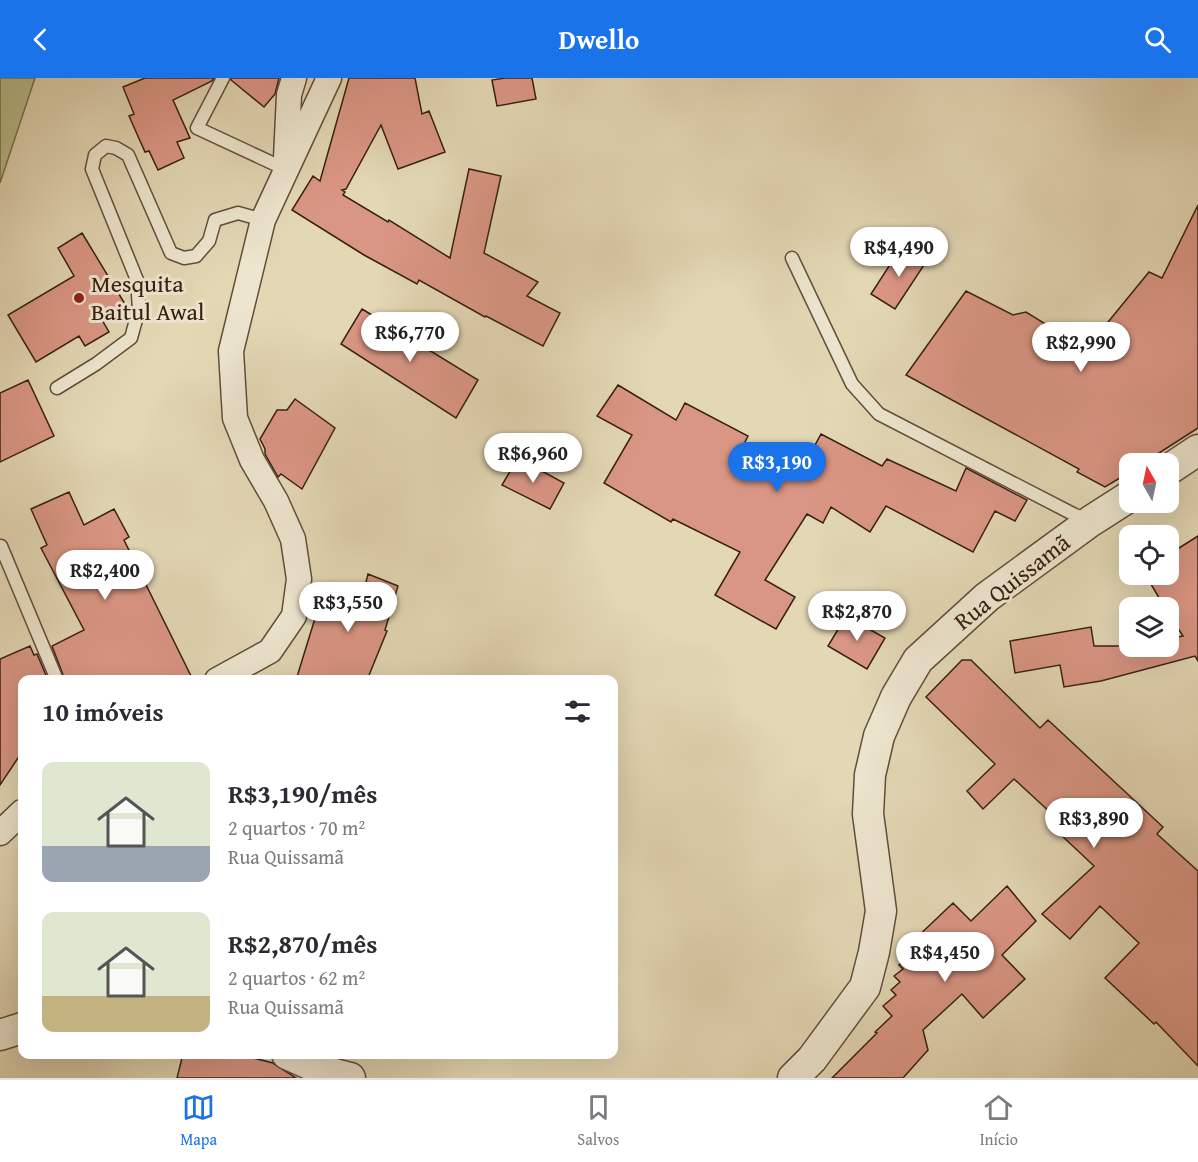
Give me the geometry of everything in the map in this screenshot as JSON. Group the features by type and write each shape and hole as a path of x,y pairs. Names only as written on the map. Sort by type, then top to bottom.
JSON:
{"street":[{"path":"285,169 289,95 294,78"},
{"path":"226,675 270,651 294,616 299,579 293,539 276,501 252,460 235,418 231,351 263,220 329,78"},
{"path":"1179,463 1198,450"},
{"name":"Rua Quissamã","path":"793,1078 812,1059 865,987 881,912 868,814 870,775 879,736 896,697 918,660 987,597 1119,502"},
{"path":"0,833 18,816"},
{"path":"0,1035 18,1029"},
{"path":"298,1059 327,1072 350,1078"}],"lane":[{"path":"224,78 197,128 285,169"},
{"path":"57,388 96,364 131,338 140,309 137,280 92,169 95,155 106,146 116,148 128,155 171,253 184,258 196,256 209,241 215,220 238,213 263,220"},
{"path":"792,258 852,384 879,414 1075,515 1091,521"},
{"path":"1,546 55,675"}],"green space":[{"path":"0,78 35,78 0,183"}],"building":[{"path":"145,78 214,78 173,100 190,138 177,142 184,158 158,170 149,151 145,152 129,116 134,114 123,87"},
{"path":"231,78 279,78 275,94 264,107"},
{"path":"349,78 415,78 422,114 429,111 445,152 398,169 381,125 346,189 342,190 345,192 343,195 450,258 469,169 501,176 484,253 538,282 527,296 560,313 543,346 419,280 417,284 364,255 292,210 313,176 320,181"},
{"path":"532,78 536,99 497,106 492,80"},
{"path":"1198,205 1198,428 1159,453 1119,453 1119,479 1105,487 1077,472 1079,469 906,375 966,291 1013,315 1026,312 1086,349 1149,272 1162,278"},
{"name":"Mesquita Baitul Awal","path":"82,233 125,304 101,318 109,332 85,346 79,336 36,362 8,315 74,276 58,248"},
{"path":"902,246 926,262 895,309 871,294"},
{"path":"362,309 478,380 456,418 341,344"},
{"path":"28,380 54,436 0,462 0,393"},
{"path":"618,385 676,420 685,403 748,436 745,442 801,471 821,434 882,466 887,459 956,491 966,468 1027,500 1015,521 995,511 973,552 886,506 870,532 831,507 823,523 807,514 765,580 795,597 776,629 715,595 740,552 673,519 671,522 604,483 632,435 597,416"},
{"path":"295,399 335,428 302,489 281,474 278,477 265,454 260,439 277,410 287,410"},
{"path":"518,458 564,483 550,509 502,485"},
{"path":"69,492 84,525 114,509 129,537 124,540 191,675 63,675 52,646 84,630 41,548 47,545 31,509"},
{"path":"1198,536 1198,661 1195,656 1101,681 1064,687 1060,665 1015,673 1010,641 1091,627 1094,646 1119,646 1119,657 1179,657 1179,637 1183,636 1179,630 1179,597 1159,597 1151,585 1179,585 1179,548"},
{"path":"368,574 398,586 385,630 387,631 369,675 298,675 325,586 362,598"},
{"path":"846,616 885,638 867,669 828,646"},
{"path":"30,646 34,655 37,654 46,675 18,675 18,758 0,785 0,659"},
{"path":"962,660 971,660 1040,728 1048,720 1163,827 1157,834 1198,871 1198,1066 1156,1022 1154,1024 1105,978 1139,943 1100,906 1070,939 1042,914 1094,866 1060,834 1066,827 1014,779 983,809 967,791 995,764 926,697"},
{"path":"1007,886 1036,921 1002,955 1025,979 983,1018 962,994 923,1030 928,1050 903,1078 832,1078 892,1016 883,1006 896,995 891,990 900,982 894,976 903,969 899,965 918,948 912,942 953,903 971,921"},
{"path":"182,1059 257,1059 273,1063 296,1078 177,1078"}],"place":[{"name":"Mesquita Baitul Awal","path":"79,298"}]}
